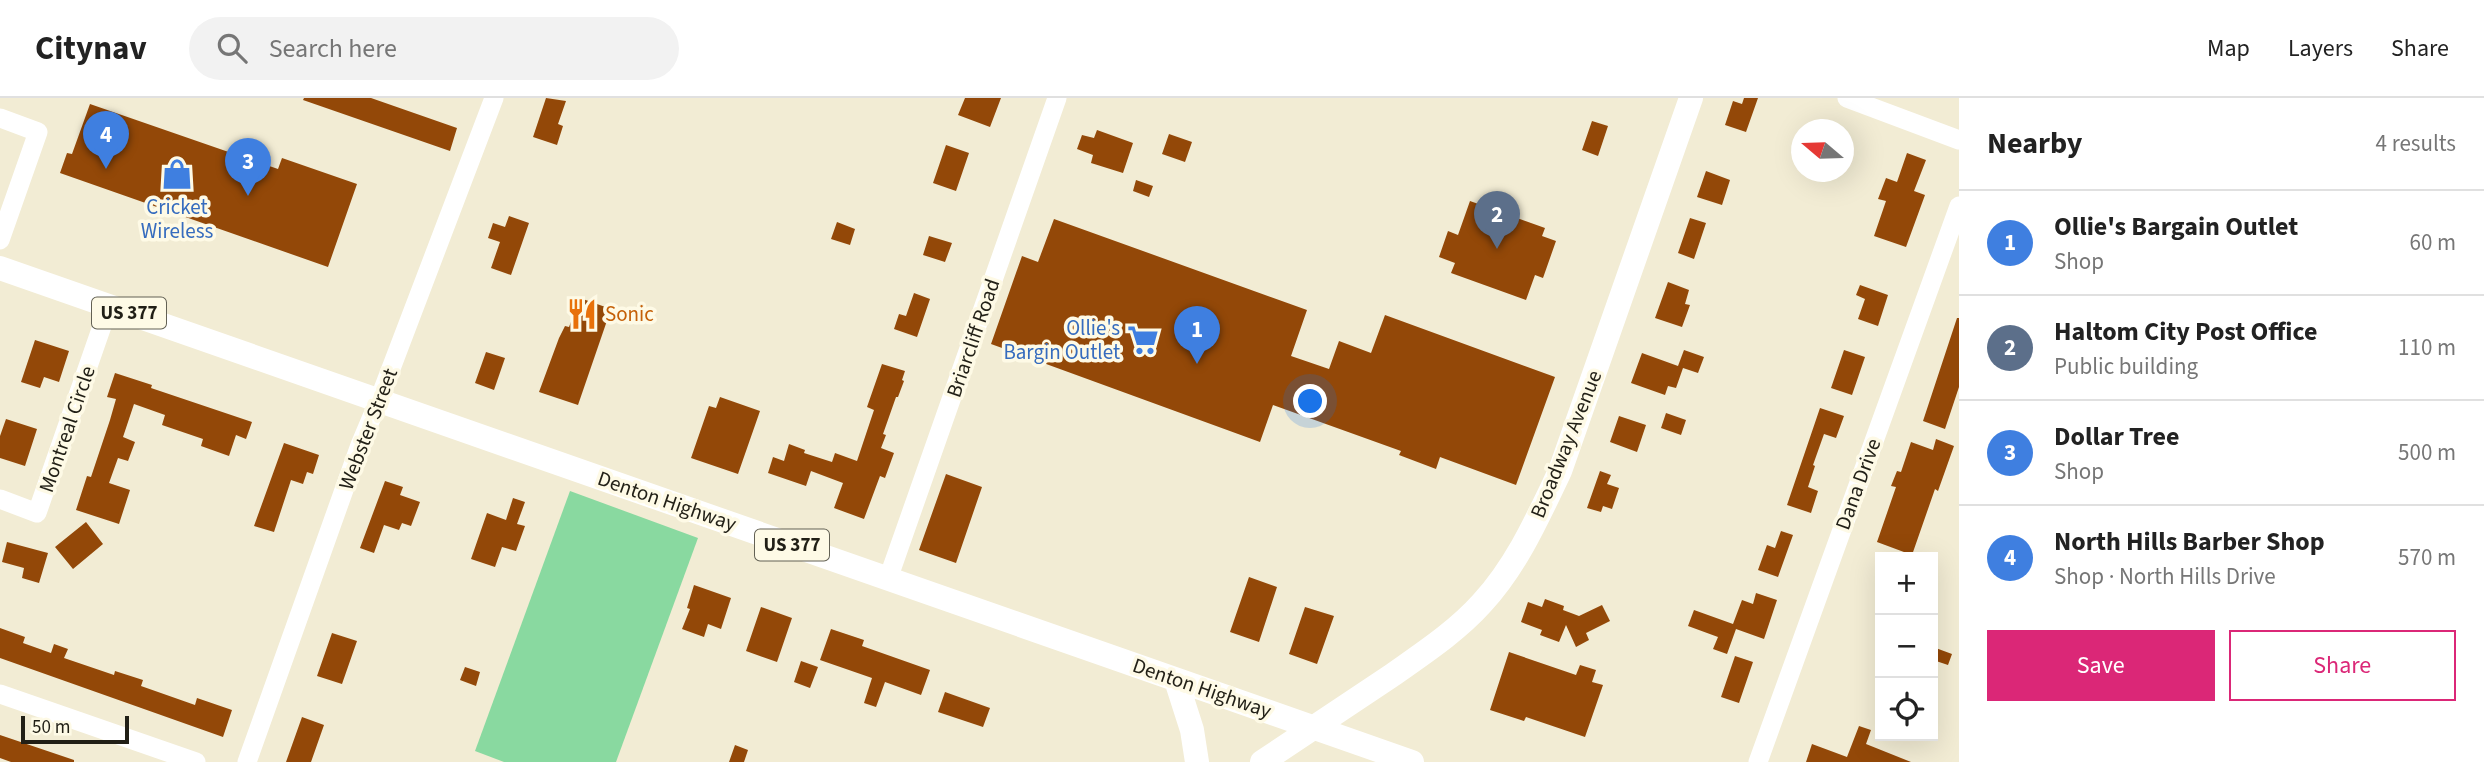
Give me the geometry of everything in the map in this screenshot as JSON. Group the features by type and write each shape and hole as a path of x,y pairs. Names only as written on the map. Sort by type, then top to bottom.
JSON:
{"main road":[{"name":"Broadway Avenue","path":"1262,762 1458,627 1483,603 1511,566 1560,471 1691,98"},
{"name":"Denton Highway","path":"0,268 1412,762"},
{"path":"1176,680 1192,730 1197,762"}],"street":[{"name":"Webster Street","path":"247,762 360,445 494,98"},
{"name":"Briarcliff Road","path":"888,579 1057,98"},
{"path":"1847,98 1959,140"},
{"path":"0,118 38,132 0,240"},
{"name":"Dana Drive","path":"1758,762 1959,206"},
{"name":"Montreal Circle","path":"0,499 37,513 109,306"},
{"path":"0,694 196,762"}],"green space":[{"path":"570,491 698,538 616,762 504,762 475,751"}],"building":[{"path":"371,98 457,128 450,151 303,100"},
{"path":"546,98 566,101 558,124 563,126 557,145 533,137"},
{"path":"965,98 1001,98 990,127 958,115"},
{"path":"1744,98 1758,98 1746,132 1725,125 1733,101 1742,104"},
{"path":"90,104 278,169 282,158 357,184 328,267 60,173 67,153 72,154"},
{"path":"1592,121 1608,126 1598,156 1582,150"},
{"path":"1097,130 1133,143 1123,173 1091,163 1093,155 1077,149 1082,135 1094,138"},
{"path":"1169,134 1192,142 1185,162 1162,154"},
{"path":"946,145 969,153 956,191 933,183"},
{"path":"1907,153 1926,160 1914,191 1925,195 1906,247 1874,236 1886,201 1878,199 1886,178 1897,182"},
{"path":"1706,171 1730,180 1722,205 1697,197"},
{"path":"1136,180 1153,186 1149,197 1133,191"},
{"path":"1470,201 1545,228 1542,236 1556,241 1543,278 1535,275 1526,300 1451,273 1455,263 1439,257 1448,231 1458,235"},
{"path":"509,216 529,223 511,275 491,268 500,242 488,238 493,223 505,227"},
{"path":"1690,218 1706,223 1694,259 1678,253"},
{"path":"1054,219 1307,310 1291,356 1329,369 1339,341 1371,353 1385,315 1555,377 1516,485 1440,457 1436,469 1399,455 1401,451 1273,405 1260,442 991,344 1022,256 1038,262"},
{"path":"837,222 855,229 850,245 831,239"},
{"path":"929,236 952,243 945,262 923,255"},
{"path":"1668,282 1689,290 1685,304 1690,305 1682,327 1655,318"},
{"path":"1860,285 1888,295 1878,326 1858,319 1865,299 1856,295"},
{"path":"914,293 930,299 917,337 894,329 899,314 906,316"},
{"path":"580,298 611,309 578,405 539,392 559,338 565,326 569,327"},
{"path":"1957,318 1959,387 1945,429 1923,421"},
{"path":"35,340 69,351 59,382 44,377 40,388 21,382"},
{"path":"1684,350 1704,357 1698,373 1683,368 1676,388 1668,386 1665,395 1631,383 1642,353 1678,366"},
{"path":"1844,350 1865,357 1852,395 1831,388"},
{"path":"486,352 505,358 494,390 475,383"},
{"path":"882,364 905,371 904,381 883,434 886,435 881,448 894,453 885,478 880,476 864,519 834,508 843,483 811,471 806,486 768,473 773,457 784,461 789,444 805,450 804,453 832,462 835,453 857,461 874,410 867,407"},
{"path":"115,373 252,422 246,439 236,435 229,456 201,446 203,439 162,425 165,415 134,404 123,437 135,442 128,461 118,458 109,483 130,490 119,524 76,510 87,476 91,477 116,399 107,397"},
{"path":"720,397 760,411 738,474 691,458 709,406 716,408"},
{"path":"1820,408 1844,416 1836,438 1824,434 1813,465 1815,466 1808,487 1818,491 1811,513 1787,505"},
{"path":"1666,413 1686,420 1681,435 1661,428"},
{"path":"1619,416 1646,425 1637,452 1610,442"},
{"path":"6,419 37,429 25,466 0,458 0,436"},
{"path":"1936,439 1954,446 1938,491 1935,489 1913,552 1904,552 1877,542 1896,487 1891,486 1897,471 1901,472 1911,442 1933,450"},
{"path":"284,443 319,455 313,474 307,472 303,484 291,480 274,532 254,526"},
{"path":"1600,471 1611,475 1607,484 1619,488 1612,509 1603,506 1601,512 1587,508"},
{"path":"946,474 982,487 956,563 919,550"},
{"path":"385,481 403,487 400,495 420,502 411,526 402,523 399,530 384,525 374,553 360,548"},
{"path":"513,498 525,502 517,524 525,526 516,551 502,547 495,567 471,559 487,513 506,520"},
{"path":"86,522 103,544 73,569 55,547"},
{"path":"1781,531 1793,535 1778,577 1758,570 1767,545 1775,548"},
{"path":"7,542 48,553 39,583 22,578 24,568 2,562"},
{"path":"1249,577 1277,587 1259,642 1230,632"},
{"path":"694,585 731,598 721,629 708,624 704,637 682,629 690,609 687,608"},
{"path":"1756,593 1777,600 1764,639 1736,629 1727,654 1713,649 1718,637 1688,626 1694,610 1733,624 1742,600 1753,604"},
{"path":"1545,599 1564,606 1563,610 1579,616 1602,605 1610,621 1586,633 1589,640 1576,647 1566,625 1559,642 1540,635 1542,630 1521,622 1528,602 1542,607"},
{"path":"761,607 792,618 777,662 746,651"},
{"path":"1305,607 1334,616 1317,664 1289,654"},
{"path":"0,628 25,637 23,643 51,653 54,644 68,649 64,658 114,675 115,671 143,680 141,686 195,705 197,698 232,710 223,737 0,658"},
{"path":"831,629 864,640 862,646 930,670 921,695 885,682 876,707 864,703 872,678 820,660"},
{"path":"332,633 357,641 342,684 317,676"},
{"path":"1938,649 1952,654 1948,665 1938,662"},
{"path":"1509,652 1576,675 1580,665 1596,670 1592,682 1603,685 1585,737 1526,717 1524,721 1490,710"},
{"path":"1735,656 1753,662 1739,703 1721,697"},
{"path":"801,661 818,667 810,688 794,682"},
{"path":"465,667 480,672 476,686 460,680"},
{"path":"945,692 990,708 983,727 938,712"},
{"path":"302,717 324,725 311,762 286,762"},
{"path":"1859,726 1871,730 1866,744 1911,762 1806,762 1812,744 1847,757"},
{"path":"0,735 74,762 11,762 0,758"},
{"path":"735,745 748,750 744,762 729,762"}],"place":[{"name":"North Hills Barber Shop","path":"106,169"},
{"name":"Cricket Wireless","path":"177,174"},
{"name":"Dollar Tree","path":"248,196"},
{"name":"Haltom City Post Office","path":"1497,249"},
{"name":"Sonic","path":"582,314"},
{"name":"Ollie's Bargin Outlet","path":"1143,340"},
{"name":"Ollie's Bargain Outlet","path":"1197,364"}]}
